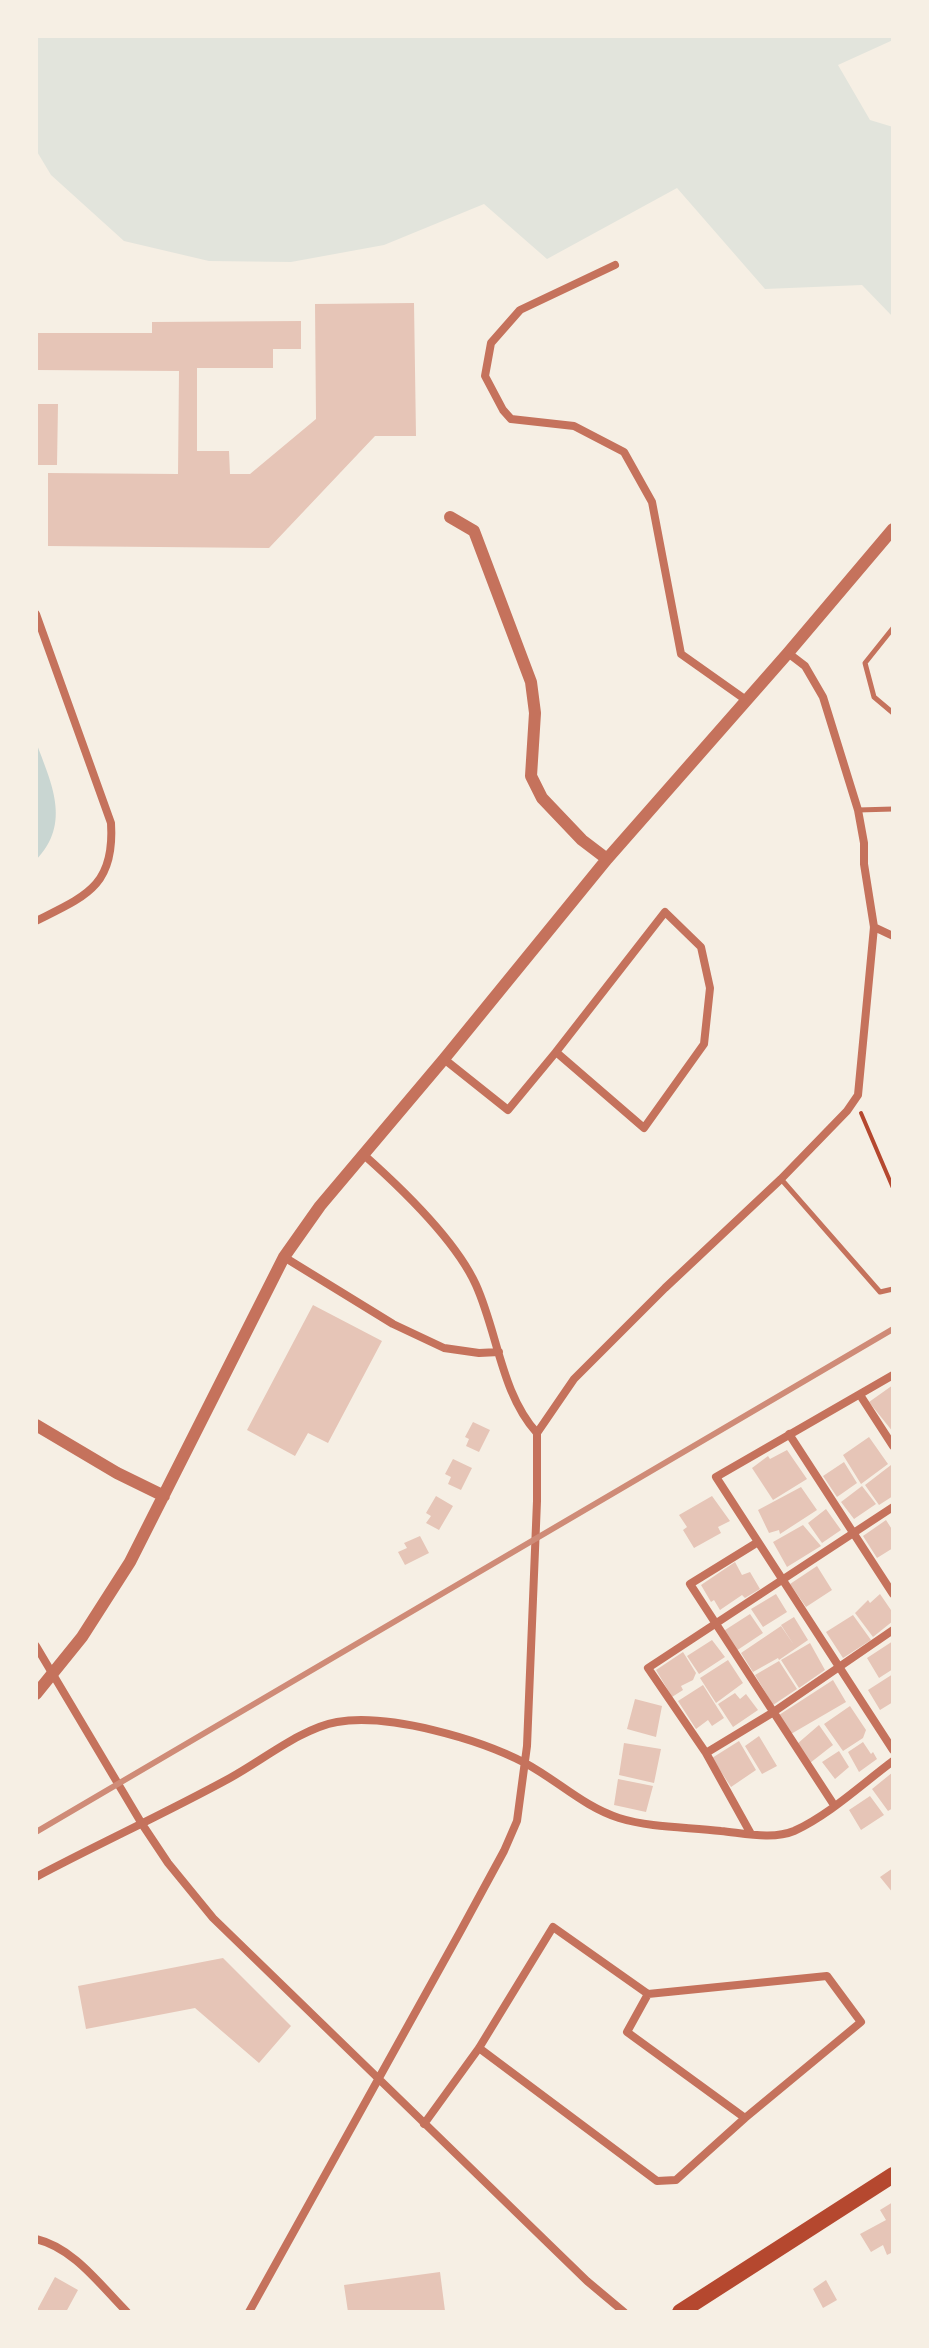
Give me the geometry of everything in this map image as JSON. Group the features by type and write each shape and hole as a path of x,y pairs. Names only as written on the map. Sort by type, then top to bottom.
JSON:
{"main road":[{"path":"680,2312 893,2175"}],"street":[{"path":"615,265 520,310 491,343 485,376 511,419 574,426 624,452 652,502 681,654 746,700"},
{"path":"450,517 474,531 531,682 535,713 531,776 542,798 582,840 607,859"},
{"path":"36,1694 82,1637 130,1562 284,1257 320,1206 607,859 893,529"},
{"path":"36,614 111,823 113,847 108,867 95,885 81,898 36,921"},
{"path":"249,2312 504,1851 517,1821 526,1764 537,1433 574,1379 781,1179 847,1111 858,1095 874,927 858,810 823,697 805,666 788,653"},
{"path":"444,1059 508,1110 665,912 701,947 710,988 704,1044 644,1128 556,1052"},
{"path":"874,927 893,936"},
{"path":"364,1155 385,1173 449,1243 475,1282 523,1418 537,1433"},
{"path":"284,1257 393,1324 444,1348 479,1353 499,1352"},
{"path":"893,1375 716,1477 893,1750"},
{"path":"860,1395 893,1446"},
{"path":"36,1425 117,1473 164,1496"},
{"path":"789,1434 893,1594"},
{"path":"751,1834 706,1753 648,1668 893,1507"},
{"path":"758,1542 690,1584 834,1805"},
{"path":"706,1753 772,1713 893,1630"},
{"path":"36,1646 142,1824 168,1863 213,1918 587,2281 624,2312"},
{"path":"36,1877 259,1762 309,1731 337,1722 374,1720 490,1747 526,1764 595,1808 621,1819 751,1834 792,1831 834,1805 893,1761"},
{"path":"424,2124 479,2048 553,1927 648,1994 827,1976 861,2022 676,2180 657,2181 479,2048"},
{"path":"648,1994 627,2032 745,2118"},
{"path":"36,2239 53,2243 67,2252 127,2312"}],"lane":[{"path":"893,628 865,663 874,697 893,713"},
{"path":"858,810 893,809"},
{"path":"781,1179 880,1292 893,1289"}],"path":[{"path":"858,1095 860,1111 893,1188"}],"shaded area":[{"path":"36,36 893,36 893,40 838,65 870,120 893,127 893,317 862,285 765,289 677,188 547,259 484,204 384,245 291,262 209,261 124,241 51,175 36,150"},
{"path":"36,742 52,788 56,817 47,846 36,860"}],"building":[{"path":"414,303 416,436 375,436 269,548 48,546 48,473 178,474 179,371 36,370 36,333 152,333 152,322 301,321 301,349 273,349 273,368 197,368 197,451 229,451 230,474 250,474 316,419 315,304"},
{"path":"36,404 58,404 57,465 36,465"},
{"path":"313,1305 382,1341 328,1443 308,1433 295,1456 247,1430"},
{"path":"893,1385 893,1432 869,1402"},
{"path":"473,1422 490,1430 479,1452 466,1446 469,1439 465,1437"},
{"path":"869,1437 888,1464 861,1484 843,1455"},
{"path":"787,1450 807,1479 773,1500 752,1468 768,1456 770,1459"},
{"path":"453,1459 472,1468 461,1490 448,1484 451,1477 445,1474"},
{"path":"844,1462 857,1483 837,1497 823,1476"},
{"path":"891,1465 893,1496 879,1505 865,1485"},
{"path":"862,1486 876,1504 854,1519 841,1502"},
{"path":"801,1487 817,1510 780,1534 779,1530 769,1533 758,1510"},
{"path":"436,1496 453,1506 439,1530 426,1523 431,1516 426,1513"},
{"path":"712,1496 730,1521 718,1527 721,1533 694,1548 683,1530 687,1527 679,1515"},
{"path":"826,1509 841,1530 822,1543 808,1523"},
{"path":"886,1520 893,1531 893,1548 877,1558 863,1536"},
{"path":"803,1525 821,1546 787,1567 773,1542"},
{"path":"420,1536 429,1553 405,1565 398,1552 407,1548 404,1543"},
{"path":"735,1562 742,1575 750,1572 760,1589 745,1598 742,1595 720,1610 701,1585"},
{"path":"817,1566 832,1590 806,1607 790,1584"},
{"path":"776,1594 787,1612 763,1627 751,1609"},
{"path":"880,1594 893,1613 893,1621 873,1637 855,1613 868,1600 870,1603"},
{"path":"750,1614 763,1633 736,1651 722,1632"},
{"path":"853,1615 871,1640 843,1658 826,1632"},
{"path":"794,1617 808,1640 779,1660 753,1672 741,1653 781,1626 794,1645 781,1625"},
{"path":"712,1640 725,1657 699,1674 687,1656"},
{"path":"893,1641 893,1669 879,1678 867,1658"},
{"path":"810,1643 825,1670 799,1688 781,1660"},
{"path":"683,1652 696,1673 693,1680 681,1686 683,1690 672,1697 656,1670"},
{"path":"728,1660 743,1683 716,1703 700,1678"},
{"path":"779,1661 797,1689 773,1705 755,1675"},
{"path":"893,1674 893,1702 880,1710 868,1690"},
{"path":"833,1680 846,1702 791,1734 779,1715"},
{"path":"703,1685 724,1718 712,1726 708,1720 696,1729 678,1701"},
{"path":"735,1693 740,1699 746,1694 758,1710 733,1727 718,1704"},
{"path":"635,1699 662,1706 656,1737 627,1729"},
{"path":"850,1706 866,1730 863,1738 843,1751 824,1724"},
{"path":"819,1725 833,1745 810,1763 797,1744"},
{"path":"759,1736 777,1766 762,1774 745,1746"},
{"path":"739,1741 756,1770 731,1787 712,1758"},
{"path":"863,1742 877,1759 859,1772 848,1752"},
{"path":"624,1743 661,1749 654,1783 619,1775"},
{"path":"839,1751 849,1767 835,1779 822,1762"},
{"path":"893,1772 893,1808 888,1811 872,1789"},
{"path":"618,1779 653,1786 646,1812 614,1805"},
{"path":"870,1796 884,1815 861,1830 849,1810"},
{"path":"893,1868 893,1893 880,1877"},
{"path":"223,1958 291,2026 259,2063 195,2008 86,2029 78,1986"},
{"path":"893,2202 893,2252 887,2255 883,2245 871,2252 860,2234 886,2220 880,2210"},
{"path":"440,2272 445,2311 348,2312 344,2285"},
{"path":"55,2277 78,2290 66,2312 36,2312"},
{"path":"826,2280 837,2300 823,2308 813,2289"}],"railway":[{"path":"36,1832 893,1329"}]}
